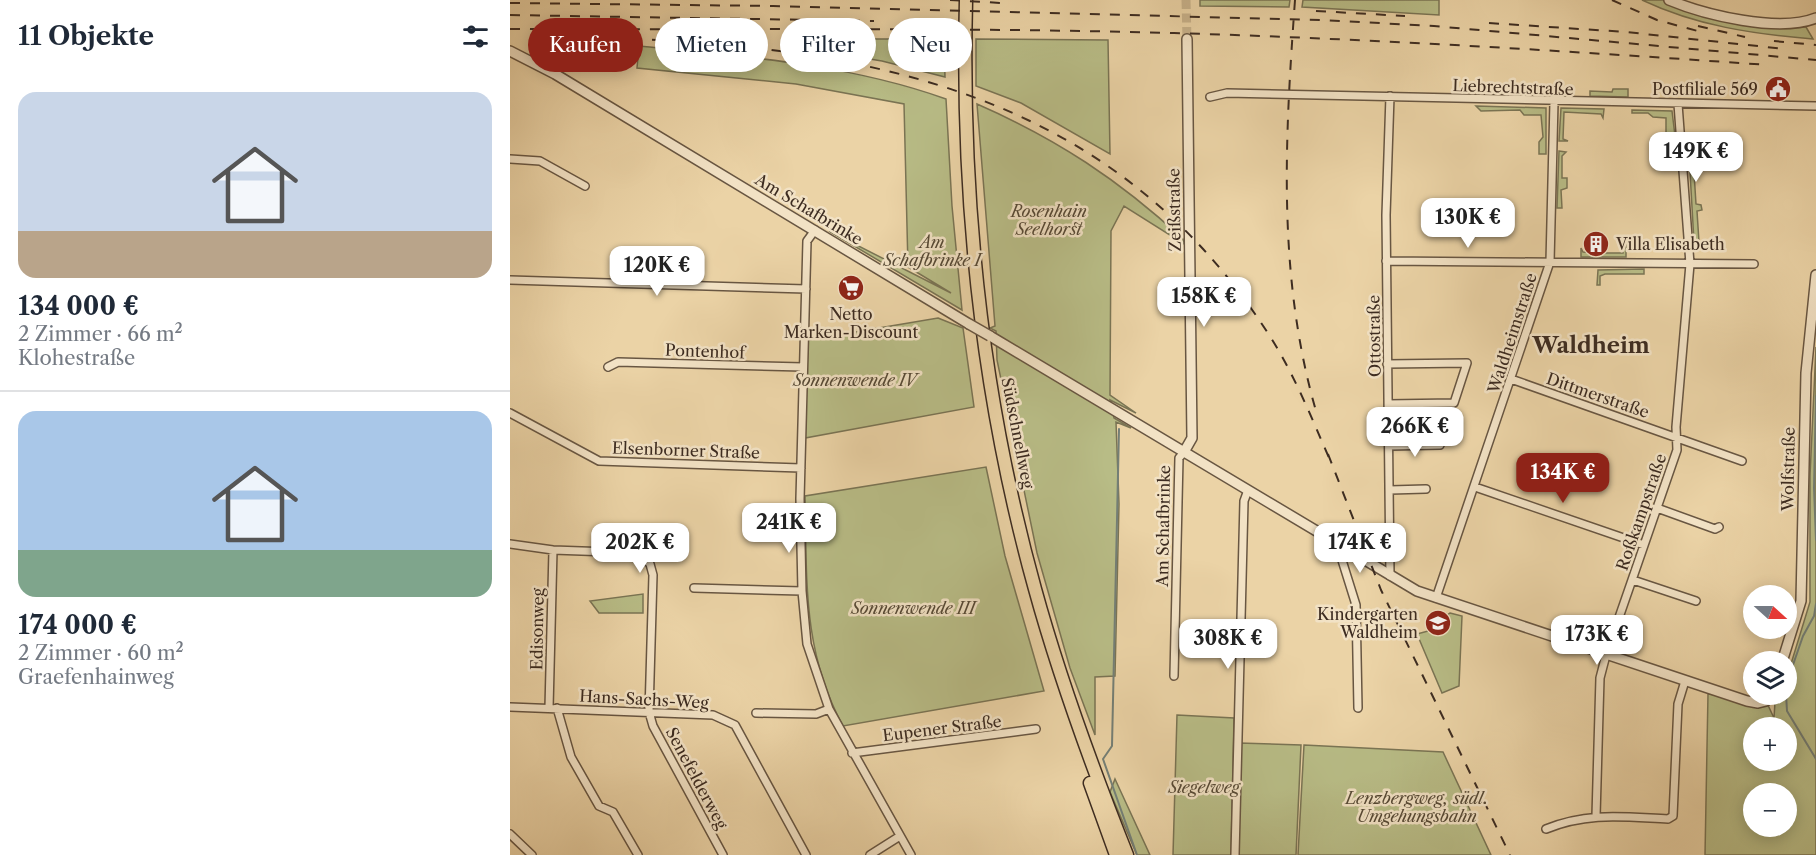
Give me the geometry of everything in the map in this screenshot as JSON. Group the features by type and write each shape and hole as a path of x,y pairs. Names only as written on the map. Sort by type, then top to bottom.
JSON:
{"highway":[{"name":"Südschnellweg","path":"959,0 958,87 962,189 975,328 992,429 1011,524 1050,664 1116,855"},
{"name":"Südschnellweg","path":"966,0 966,128 971,212 980,307 998,429 1032,577 1060,673 1091,765 1127,855"}],"street":[{"path":"1669,0 1692,5 1722,17 1766,22 1808,22 1816,18"},
{"name":"Zeißstraße","path":"1184,452 1192,438 1187,39"},
{"name":"Am Schafbrinke","path":"510,51 526,57 1390,576 1436,598 1743,700"},
{"name":"Liebrechtstraße","path":"1210,97 1227,93 1816,106"},
{"name":"Ottostraße","path":"1390,96 1386,261 1390,576"},
{"name":"Waldheimstraße","path":"1436,598 1550,262 1554,102"},
{"name":"Roßkampstraße","path":"1596,816 1600,678 1677,450 1676,436 1690,264 1678,104"},
{"path":"510,159 540,161 585,186"},
{"path":"815,230 807,241 801,468 802,591 807,644 829,710 911,855"},
{"path":"1386,261 1754,264"},
{"name":"Wolfstraße","path":"1785,651 1801,601 1806,373 1816,275"},
{"path":"510,280 806,289"},
{"name":"Pontenhof","path":"608,367 618,362 803,368"},
{"path":"1387,364 1467,363 1454,403 1388,405"},
{"name":"Dittmerstraße","path":"1511,379 1742,461"},
{"name":"Elsenborner Straße","path":"510,413 599,461 801,468"},
{"path":"1389,446 1440,446"},
{"name":"Am Schafbrinke","path":"1174,676 1179,458 1184,452"},
{"path":"1475,487 1644,545"},
{"path":"1390,490 1426,489"},
{"path":"1235,855 1244,501 1248,490"},
{"path":"1657,508 1714,529 1719,527"},
{"path":"510,544 553,550 638,553 650,564 653,575 649,712"},
{"path":"1345,549 1341,558 1356,605 1358,708"},
{"name":"Edisonweg","path":"553,550 553,708 571,757 599,806 613,812 638,855"},
{"path":"1633,580 1696,601"},
{"path":"694,588 802,591"},
{"path":"1546,829 1570,819 1596,816 1668,819 1675,813 1678,704 1685,681"},
{"name":"Hans-Sachs-Weg","path":"510,706 713,715 735,725 806,855"},
{"path":"756,713 816,714 829,710"},
{"name":"Senefelderweg","path":"649,712 653,726 723,855"},
{"name":"Eupener Straße","path":"852,753 1036,729"},
{"path":"510,834 532,855"},
{"path":"870,855 900,836"}],"green space":[{"path":"1200,0 1290,0 1289,7 1200,6"},
{"path":"1303,0 1439,0 1439,15 1302,7"},
{"path":"1642,0 1669,0 1731,23 1806,27 1813,39 1769,34 1704,22"},
{"path":"876,39 888,39 888,63 876,60"},
{"path":"976,39 1108,40 1110,154 1021,103 976,86"},
{"name":"Am Schafbrinke I","path":"643,46 655,48 655,70 643,69"},
{"name":"Am Schafbrinke I","path":"768,60 780,61 780,72 847,72 909,87 946,99 952,206 962,310 829,231 951,293 908,267 904,104 796,84 677,72 768,72"},
{"path":"925,72 945,72 945,77"},
{"path":"1486,88 1533,90 1533,95 1486,94"},
{"path":"1613,89 1628,89 1628,97 1590,96 1590,91 1612,92"},
{"name":"Rosenhain Seelhorst","path":"977,104 1006,117 1086,162 1159,218 1183,239 1184,244 1124,206 1111,231 1110,395 1136,413 1110,400 1114,418 1131,428 1116,422 1119,504 1115,676 1095,677 1095,735 1070,668 1037,553 997,360 996,331 990,328 995,326"},
{"path":"1476,106 1546,108 1546,154 1539,154 1539,142 1543,137 1541,115 1524,115 1520,110 1481,111"},
{"path":"1561,108 1604,109 1603,118 1601,114 1564,112 1563,139 1568,141 1559,141"},
{"path":"1632,110 1672,111 1675,136 1666,136 1666,118 1653,117 1648,113 1632,113"},
{"path":"1559,151 1566,152 1562,156 1562,178 1567,178 1567,188 1561,190 1562,208 1557,208"},
{"path":"1690,172 1694,172 1696,204 1701,205 1702,210 1697,211 1699,242 1694,242"},
{"path":"1623,245 1626,245 1626,257 1581,257 1581,248 1583,252 1598,253 1600,247 1604,247 1605,253 1623,253"},
{"path":"1644,269 1644,274 1605,274 1600,276 1600,285 1597,285 1598,270"},
{"name":"Sonnenwende IV","path":"938,318 963,328 974,407 805,438 808,340"},
{"path":"1816,347 1816,855 1705,855 1708,694 1743,698 1743,705 1768,705 1774,717 1743,717 1743,771 1797,771 1797,717 1774,717 1775,705 1797,705 1797,651 1795,651 1810,602 1810,476"},
{"name":"Sonnenwende III","path":"986,467 1005,556 1044,691 843,726 820,670 813,642 807,585 805,496"},
{"path":"643,594 643,613 599,613 590,601"},
{"path":"1450,613 1462,616 1459,686 1442,693 1417,634 1428,631 1440,635 1449,627 1447,615"},
{"name":"Siegelweg","path":"1177,715 1234,718 1231,855 1173,855"},
{"name":"Siegelweg","path":"1239,743 1301,745 1296,855 1238,855"},
{"name":"Lenzbergweg, südl. Umgehungsbahn","path":"1304,745 1443,752 1491,855 1298,855"},
{"path":"1115,779 1150,855 1137,855 1110,792"}],"waterway":[{"path":"1816,396 1814,488 1816,540"},
{"path":"1119,429 1112,746 1103,759 1137,855"},
{"path":"1797,653 1814,616 1816,604"},
{"path":"1787,705 1787,711 1816,759"}],"tunnel":[{"path":"1186,0 1187,39"}],"railway":[{"path":"950,0 1001,3"},
{"path":"1295,0 1287,155 1287,207 1295,309 1303,360 1316,411"},
{"path":"1612,0 1657,20 1705,33"},
{"path":"510,3 773,6 1322,20 1434,26 1816,60"},
{"path":"1316,11 1405,16"},
{"path":"510,15 780,19"},
{"path":"1489,23 1626,32 1785,49"},
{"path":"1698,26 1745,37"},
{"path":"510,29 925,29 1174,33 1471,46 1768,65"},
{"path":"643,40 710,44 806,55 897,73 984,101 1065,140 1141,191 1210,256 1280,352 1330,460"},
{"path":"1774,41 1816,45"},
{"path":"1328,454 1381,590 1510,855"}],"place":[{"name":"Postfiliale 569","path":"1778,89"},
{"name":"Villa Elisabeth","path":"1596,244"},
{"name":"Netto Marken-Discount","path":"851,288"},
{"name":"Kindergarten Waldheim","path":"1438,623"}],"district":[{"name":"Waldheim","path":"1591,345"}]}
